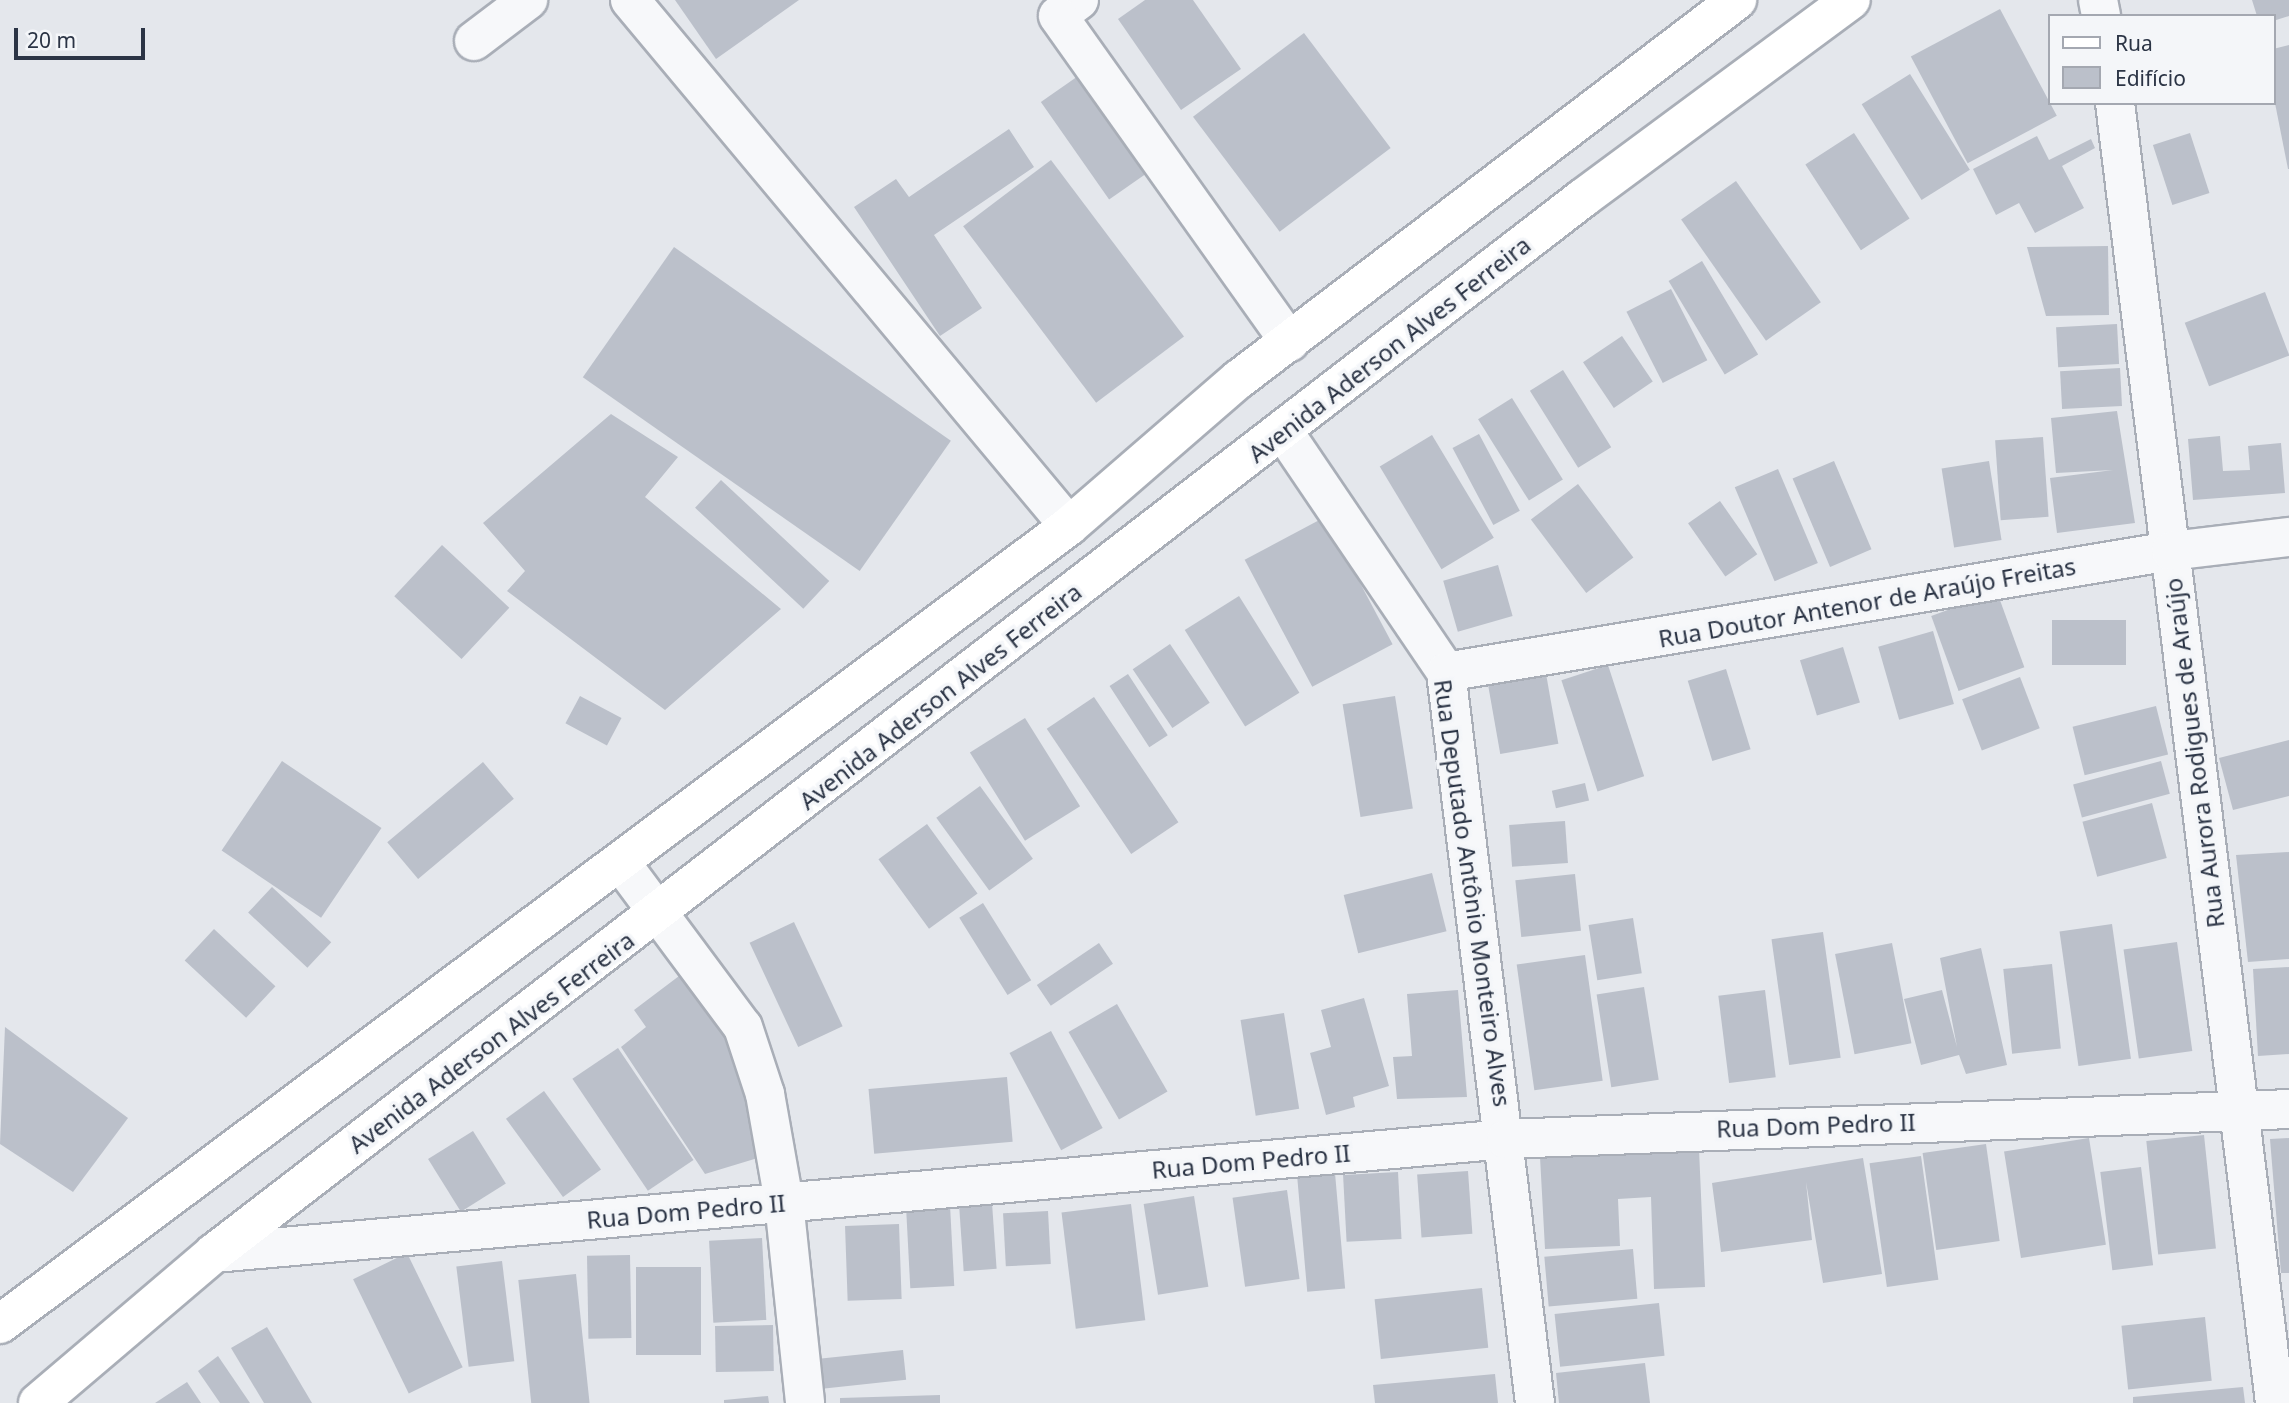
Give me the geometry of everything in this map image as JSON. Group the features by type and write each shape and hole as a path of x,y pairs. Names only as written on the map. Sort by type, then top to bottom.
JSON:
{"main road":[{"path":"0,1324 1069,526 1290,342 1737,0"},
{"name":"Avenida Aderson Alves Ferreira","path":"38,1403 214,1253 660,913 1283,431 1851,0"}],"street":[{"path":"474,41 528,0"},
{"path":"630,0 1069,526"},
{"path":"1079,0 1058,16 1290,342"},
{"name":"Rua Aurora Rodigues de Araújo","path":"2115,105 2171,551 2235,1107 2275,1403"},
{"name":"Rua Deputado Antônio Monteiro Alves","path":"1283,431 1446,672 1506,1139 1535,1403"},
{"name":"Rua Doutor Antenor de Araújo Freitas","path":"1446,672 2171,551 2289,537"},
{"path":"621,863 743,1027 765,1094 784,1202 805,1403"},
{"name":"Rua Dom Pedro II","path":"214,1253 1506,1139 2235,1107 2289,1109"}],"building":[{"path":"675,0 799,0 716,59"},
{"path":"1145,0 1193,0 1241,69 1181,110 1118,19"},
{"path":"2252,0 2289,0 2289,16 2275,20 2275,14 2256,14"},
{"path":"2000,9 2048,99 2048,105 2051,105 2057,116 1968,163 1911,56"},
{"path":"1304,33 1391,148 1280,232 1193,117"},
{"path":"2289,45 2289,169 2275,103 2275,48"},
{"path":"1081,74 1149,171 1109,200 1041,102"},
{"path":"1910,74 1970,170 1922,200 1862,104"},
{"path":"1009,129 1034,167 934,235 982,308 940,336 854,207 896,179 909,197"},
{"path":"1854,133 1910,219 1861,250 1805,165"},
{"path":"2190,133 2209,193 2172,205 2153,145"},
{"path":"2037,136 2049,160 2091,139 2095,148 2062,166 2084,208 2035,233 2019,203 1996,215 1973,169"},
{"path":"1051,160 1184,336 1096,403 963,226"},
{"path":"1736,181 1821,302 1766,341 1681,219"},
{"path":"2108,246 2109,315 2046,316 2027,247"},
{"path":"674,247 951,441 860,571 583,377"},
{"path":"1702,261 1758,354 1725,375 1669,281"},
{"path":"1671,289 1707,360 1663,383 1626,312"},
{"path":"2265,292 2289,356 2209,386 2185,323"},
{"path":"2117,324 2119,364 2058,367 2056,327"},
{"path":"1622,336 1653,382 1614,408 1583,362"},
{"path":"2120,368 2122,406 2062,409 2060,371"},
{"path":"1563,370 1611,447 1578,468 1530,391"},
{"path":"1512,398 1563,479 1529,501 1478,419"},
{"path":"2117,411 2135,523 2057,533 2050,478 2113,470 2056,473 2051,418"},
{"path":"611,414 678,457 645,497 781,609 665,710 507,591 525,571 483,523"},
{"path":"1479,434 1520,511 1493,525 1453,448"},
{"path":"1432,435 1494,538 1442,569 1380,466"},
{"path":"2220,436 2223,471 2250,470 2248,446 2281,443 2285,493 2193,500 2188,439"},
{"path":"2043,437 2049,517 2001,520 1995,440"},
{"path":"1834,461 1872,549 1830,567 1793,479"},
{"path":"1989,461 2002,540 1954,548 1942,469"},
{"path":"1778,469 1818,563 1775,581 1735,487"},
{"path":"721,480 829,581 803,609 695,508"},
{"path":"1578,484 1633,557 1586,593 1531,520"},
{"path":"1720,501 1757,554 1725,577 1688,523"},
{"path":"1325,517 1393,644 1312,687 1245,560"},
{"path":"442,545 509,608 462,659 394,596"},
{"path":"1498,565 1513,616 1458,632 1443,581"},
{"path":"1997,592 2024,667 1959,691 1931,616"},
{"path":"1239,596 1299,693 1245,727 1185,630"},
{"path":"2052,620 2126,620 2126,665 2052,665"},
{"path":"1933,631 1954,704 1899,720 1878,647"},
{"path":"1170,644 1210,703 1172,728 1133,669"},
{"path":"1843,647 1860,702 1817,716 1800,660"},
{"path":"1608,665 1644,776 1598,791 1561,680"},
{"path":"1545,668 1558,744 1500,754 1487,678"},
{"path":"1726,669 1751,749 1712,761 1688,681"},
{"path":"1128,674 1168,735 1149,747 1110,686"},
{"path":"2020,677 2040,728 1982,751 1962,699"},
{"path":"580,696 621,718 607,745 565,723"},
{"path":"1395,696 1413,809 1360,817 1343,704"},
{"path":"1094,697 1178,822 1131,854 1047,729"},
{"path":"2156,706 2168,755 2085,775 2073,727"},
{"path":"1025,718 1080,806 1025,841 970,752"},
{"path":"2289,740 2289,796 2233,810 2219,758"},
{"path":"282,761 381,828 321,918 222,851"},
{"path":"2161,761 2170,794 2082,817 2073,785"},
{"path":"483,762 514,799 418,879 387,842"},
{"path":"1585,783 1589,801 1556,808 1552,791"},
{"path":"980,786 1033,859 989,891 936,818"},
{"path":"2152,803 2167,858 2097,877 2082,822"},
{"path":"1565,821 1568,863 1512,867 1509,825"},
{"path":"927,824 978,894 929,929 878,859"},
{"path":"2289,852 2289,959 2248,962 2236,855"},
{"path":"1432,873 1447,931 1358,953 1344,895"},
{"path":"1575,874 1581,931 1521,937 1515,880"},
{"path":"272,887 331,942 307,968 248,913"},
{"path":"983,903 1031,980 1007,995 959,918"},
{"path":"1633,918 1642,973 1597,980 1589,925"},
{"path":"794,922 843,1026 798,1047 750,943"},
{"path":"2112,924 2131,1059 2078,1066 2060,931"},
{"path":"214,929 275,986 246,1018 185,960"},
{"path":"1823,932 1841,1058 1789,1065 1772,939"},
{"path":"2177,942 2192,1051 2139,1058 2124,950"},
{"path":"1099,943 1113,964 1051,1006 1037,985"},
{"path":"1892,943 1911,1043 1855,1054 1835,954"},
{"path":"1981,948 2007,1065 1966,1074 1959,1055 1921,1065 1904,999 1942,990 1957,1047 1940,958"},
{"path":"1585,955 1603,1081 1534,1090 1517,965"},
{"path":"2052,964 2061,1049 2012,1054 2003,969"},
{"path":"2289,967 2289,1054 2258,1056 2253,969"},
{"path":"683,973 731,1031 761,1157 705,1174 621,1047 646,1027 634,1010"},
{"path":"1644,987 1659,1080 1611,1087 1597,995"},
{"path":"1458,990 1467,1097 1397,1099 1393,1057 1412,1056 1407,994"},
{"path":"1765,990 1776,1077 1729,1083 1718,996"},
{"path":"1364,998 1389,1086 1353,1097 1355,1107 1326,1115 1310,1053 1331,1047 1321,1010"},
{"path":"1117,1004 1168,1091 1119,1119 1069,1032"},
{"path":"1284,1013 1299,1109 1256,1116 1241,1020"},
{"path":"5,1027 128,1118 73,1192 0,1144"},
{"path":"1051,1031 1103,1128 1061,1150 1010,1053"},
{"path":"618,1048 693,1160 648,1191 572,1079"},
{"path":"1007,1077 1013,1142 874,1154 869,1089"},
{"path":"544,1091 601,1169 563,1197 506,1119"},
{"path":"473,1131 506,1184 461,1212 428,1159"},
{"path":"2204,1135 2216,1248 2158,1254 2146,1141"},
{"path":"2089,1138 2106,1245 2021,1258 2004,1151"},
{"path":"2289,1138 2289,1273 2281,1273 2270,1139"},
{"path":"1986,1144 2000,1241 1936,1250 1923,1153"},
{"path":"1699,1149 1705,1287 1654,1289 1651,1197 1618,1199 1620,1246 1545,1249 1540,1157"},
{"path":"1921,1156 1938,1280 1887,1287 1870,1163"},
{"path":"1863,1158 1882,1274 1823,1283 1806,1182 1812,1240 1721,1252 1712,1183"},
{"path":"2141,1167 2153,1265 2112,1270 2100,1172"},
{"path":"1468,1171 1472,1234 1422,1237 1417,1175"},
{"path":"1398,1172 1402,1239 1347,1242 1343,1175"},
{"path":"1335,1173 1345,1289 1307,1292 1297,1176"},
{"path":"1287,1190 1300,1279 1245,1287 1233,1198"},
{"path":"1194,1196 1208,1287 1158,1295 1144,1204"},
{"path":"992,1203 997,1269 964,1271 959,1205"},
{"path":"1131,1204 1145,1320 1076,1329 1062,1213"},
{"path":"950,1205 954,1286 910,1288 906,1207"},
{"path":"1048,1211 1051,1264 1006,1266 1003,1213"},
{"path":"899,1224 902,1299 848,1301 845,1226"},
{"path":"762,1238 766,1320 713,1323 709,1241"},
{"path":"1633,1249 1637,1299 1549,1307 1544,1257"},
{"path":"407,1253 463,1367 409,1393 353,1279"},
{"path":"630,1255 631,1338 588,1339 587,1256"},
{"path":"502,1261 514,1361 469,1367 456,1267"},
{"path":"636,1267 701,1267 701,1355 636,1355"},
{"path":"576,1274 590,1403 531,1403 518,1280"},
{"path":"1482,1288 1488,1348 1381,1359 1375,1299"},
{"path":"1659,1303 1665,1356 1560,1367 1555,1314"},
{"path":"2205,1317 2212,1381 2128,1389 2121,1326"},
{"path":"773,1325 774,1371 716,1372 715,1326"},
{"path":"267,1327 312,1403 264,1403 231,1348"},
{"path":"903,1350 906,1380 825,1388 821,1359"},
{"path":"218,1356 250,1403 220,1403 198,1371"},
{"path":"1645,1363 1650,1403 1559,1403 1556,1373"},
{"path":"1495,1374 1498,1403 1375,1403 1373,1385"},
{"path":"187,1382 201,1403 155,1403"},
{"path":"2243,1387 2245,1403 2133,1403 2133,1397"},
{"path":"940,1395 940,1403 840,1403 840,1398"},
{"path":"768,1396 769,1403 724,1403 724,1400"}]}
